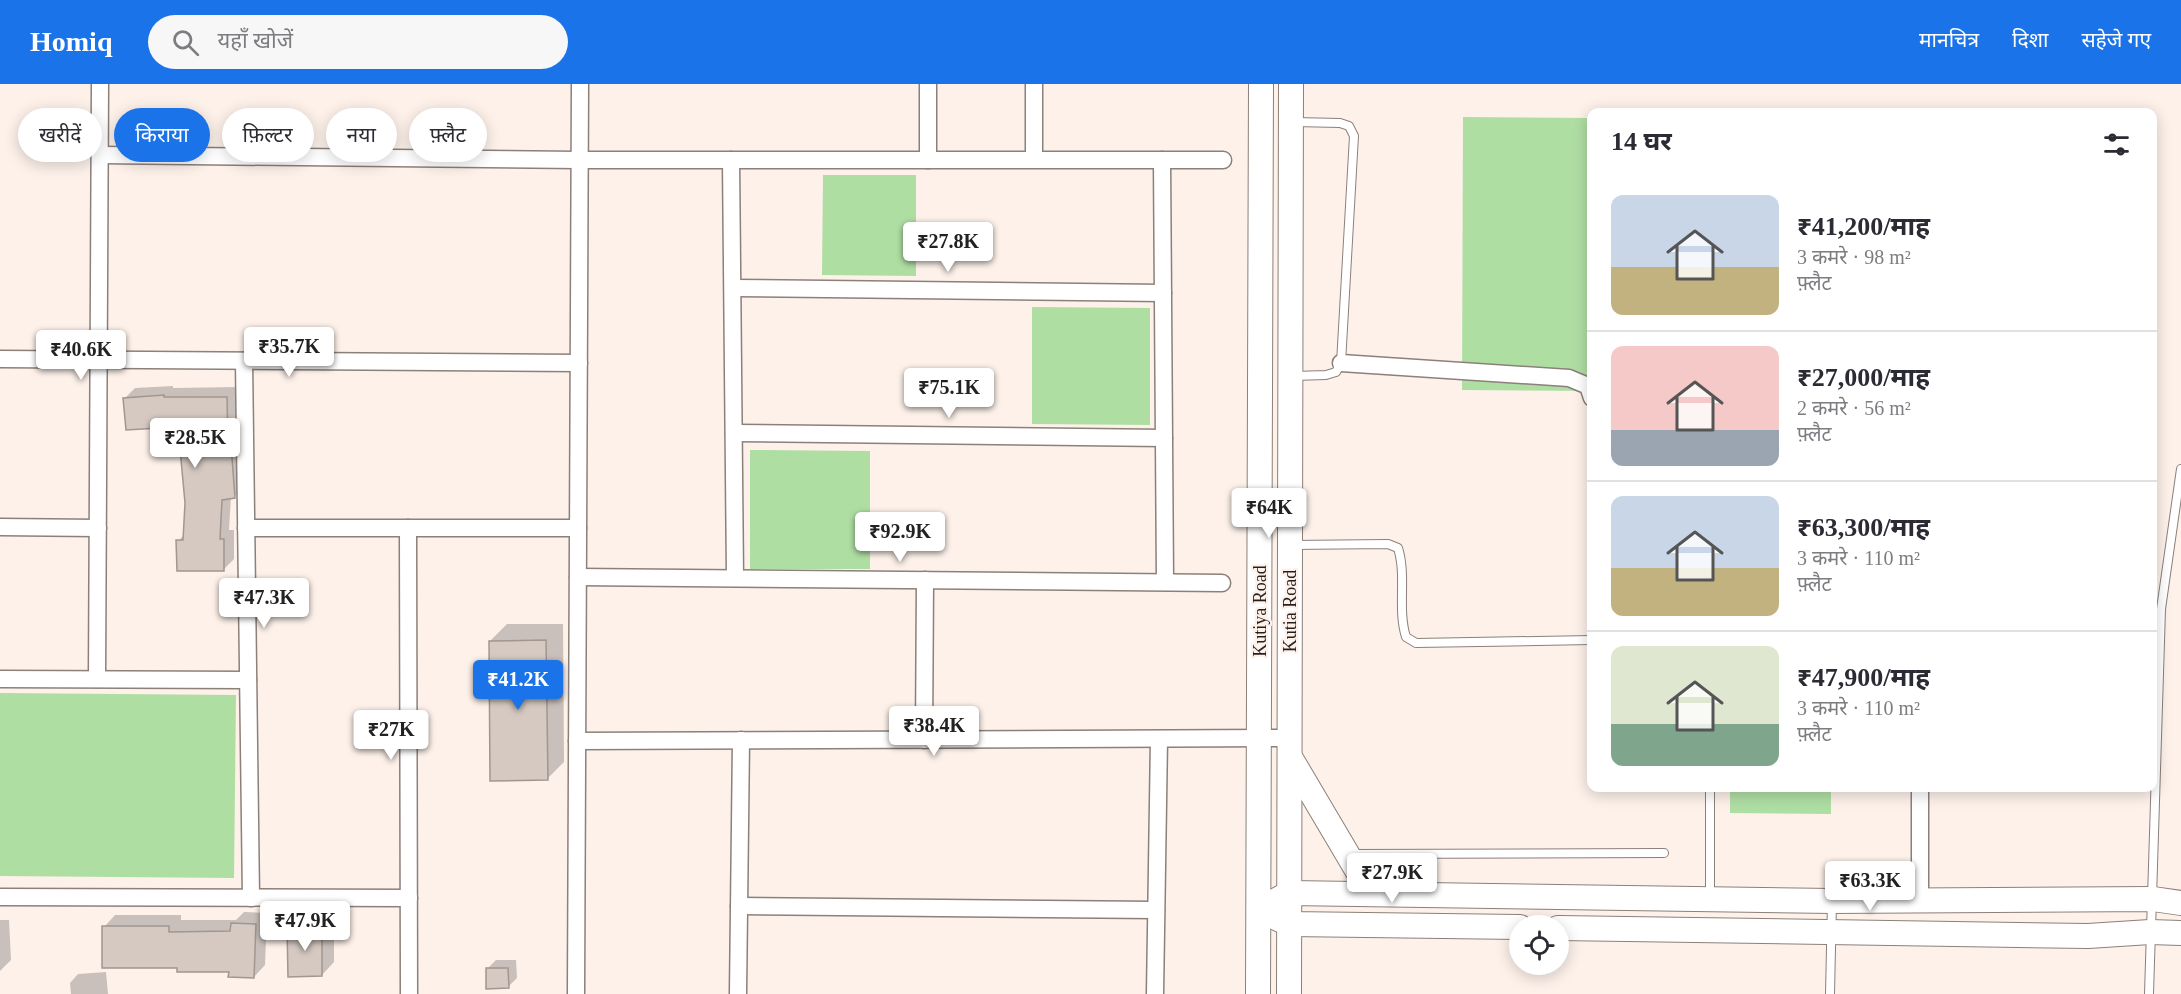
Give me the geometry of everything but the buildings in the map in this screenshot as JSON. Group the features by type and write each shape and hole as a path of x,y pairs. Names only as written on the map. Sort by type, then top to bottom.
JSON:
{"street":[{"path":"100,84 100,108"},
{"path":"576,994 580,84"},
{"path":"928,84 928,160"},
{"path":"1034,84 1034,159"},
{"name":"Kutiya Road","path":"1258,994 1262,84"},
{"name":"Kutia Road","path":"1289,994 1291,84"},
{"path":"102,155 579,160 1223,160"},
{"path":"731,160 735,578"},
{"path":"1162,160 1165,582"},
{"path":"97,679 100,162"},
{"path":"733,288 1163,293"},
{"path":"0,359 579,363"},
{"path":"244,361 250,898"},
{"path":"1341,363 1569,378 1587,386"},
{"path":"734,433 1164,438"},
{"path":"0,527 98,528"},
{"path":"246,528 578,528"},
{"path":"408,528 409,994"},
{"path":"578,577 1222,583"},
{"path":"924,740 925,580"},
{"path":"0,679 248,680"},
{"path":"578,741 1259,738 1290,747 1371,894"},
{"path":"1155,994 1159,739"},
{"path":"738,994 741,741"},
{"path":"1920,792 1920,900"},
{"path":"1259,910 1289,893 1832,901 2153,898 2181,903"},
{"path":"0,897 409,898"},
{"path":"1526,897 1526,915"},
{"path":"739,906 1156,910"},
{"path":"1259,910 1289,924 1509,927"},
{"path":"1569,928 2088,936 2150,932 2181,933"}],"lane":[{"path":"1290,376 1326,375 1336,372 1341,363 1354,136 1349,126 1340,123 1291,122"},
{"path":"2157,754 2161,609 2181,469"},
{"path":"1290,545 1388,544 1398,548 1402,559 1402,626 1406,637 1416,643 1587,640"},
{"path":"1710,792 1710,899"},
{"path":"2149,994 2156,792"},
{"path":"1348,854 1664,853"},
{"path":"1830,994 1832,901"}],"green space":[{"path":"1463,117 1587,118 1587,391 1462,390"},
{"path":"823,175 916,175 916,276 822,275"},
{"path":"1032,307 1150,308 1150,425 1032,424"},
{"path":"750,450 870,451 870,569 750,569"},
{"path":"0,693 236,695 234,878 0,876"},
{"path":"1730,792 1831,792 1831,814 1730,813"}]}
